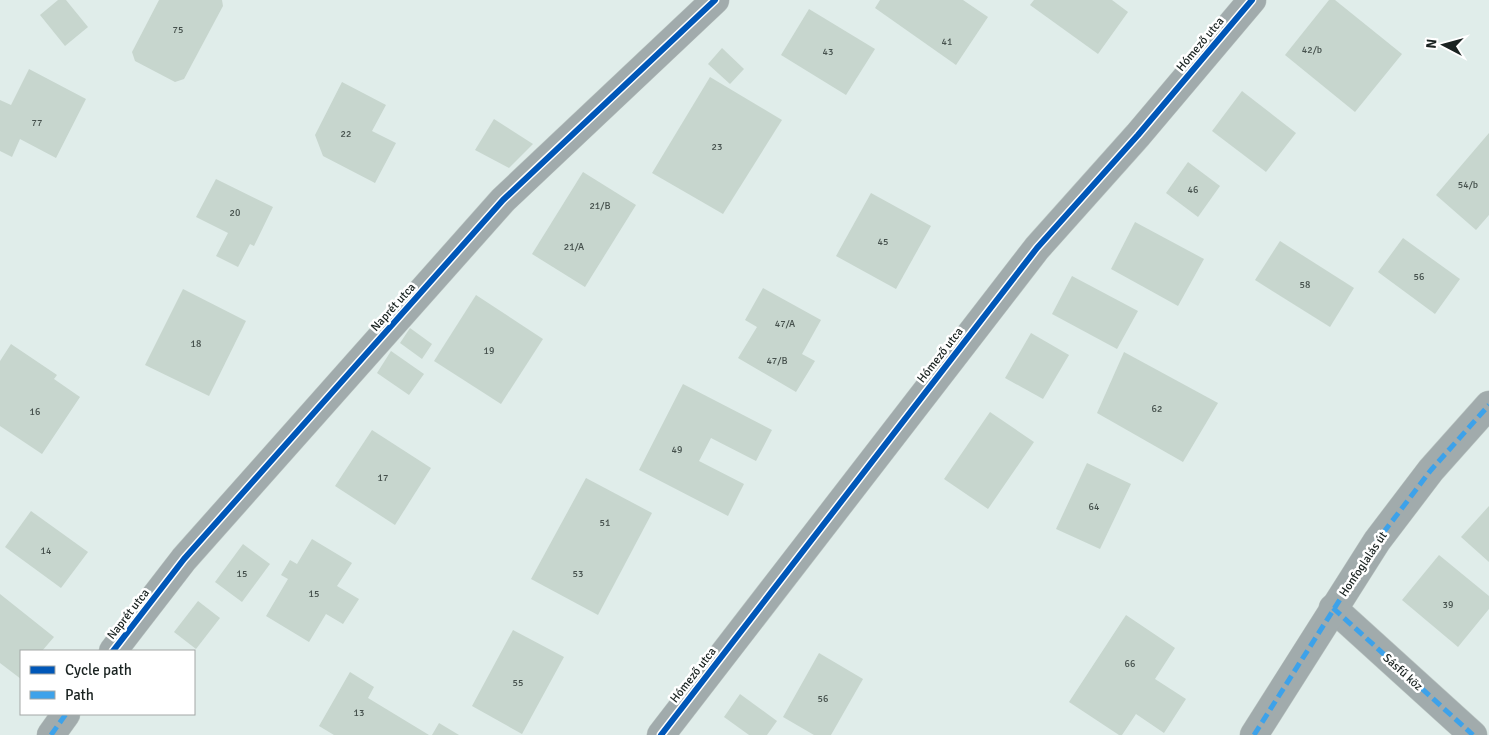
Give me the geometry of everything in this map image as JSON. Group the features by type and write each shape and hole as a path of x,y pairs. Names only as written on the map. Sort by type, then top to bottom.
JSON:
{"street":[{"name":"Naprét utca","path":"114,650 184,559 503,200 714,0"},
{"name":"Hómező utca","path":"661,735 1037,248 1138,135 1252,0"},
{"name":"Honfoglalás út","path":"1254,735 1377,541 1431,470 1489,405"},
{"name":"Sásfű köz","path":"1334,608 1473,735"},
{"path":"51,735 65,715"}],"building":[{"path":"58,0 66,0 88,27 65,46 40,15"},
{"path":"159,0 222,0 223,6 184,79 175,82 135,61 132,52"},
{"path":"880,0 963,0 988,17 956,65 875,8"},
{"path":"1034,0 1112,0 1128,12 1098,54 1030,5"},
{"path":"1329,0 1335,0 1402,54 1355,112 1285,55"},
{"path":"809,9 875,49 846,95 781,55"},
{"path":"722,48 744,69 730,84 708,64"},
{"path":"29,69 86,99 56,158 20,139 12,157 0,151 0,100 11,105"},
{"path":"710,77 782,120 723,214 652,173"},
{"path":"342,82 386,105 372,131 396,143 375,183 323,156 315,135"},
{"path":"1242,91 1296,133 1266,172 1212,131"},
{"path":"494,119 533,144 509,168 475,150"},
{"path":"1489,133 1489,215 1476,230 1436,195"},
{"path":"1188,162 1220,186 1198,217 1166,193"},
{"path":"583,172 636,205 585,287 532,254"},
{"path":"216,179 273,207 254,246 250,244 238,267 216,256 228,233 196,217"},
{"path":"871,193 931,226 896,289 836,256"},
{"path":"1135,222 1204,259 1178,306 1111,269"},
{"path":"1403,238 1460,279 1435,314 1378,272"},
{"path":"1280,241 1354,288 1330,327 1255,280"},
{"path":"1072,276 1138,311 1117,349 1052,314"},
{"path":"763,288 821,320 802,354 815,361 796,392 738,358 757,327 745,320"},
{"path":"183,289 246,321 209,396 145,365"},
{"path":"476,295 543,339 501,404 434,361"},
{"path":"410,328 432,344 422,359 400,343"},
{"path":"1031,333 1069,355 1043,399 1005,378"},
{"path":"11,344 57,375 54,379 80,397 42,454 0,426 0,361"},
{"path":"391,351 424,374 409,395 377,373"},
{"path":"1124,352 1218,403 1183,462 1097,413"},
{"path":"683,384 772,430 756,461 711,438 699,461 744,484 728,516 639,470"},
{"path":"990,412 1034,442 988,509 944,479"},
{"path":"372,430 431,468 395,525 335,486"},
{"path":"1087,463 1131,484 1100,549 1056,529"},
{"path":"586,478 652,513 598,615 531,579"},
{"path":"1489,506 1489,562 1461,537"},
{"path":"31,511 88,552 61,588 5,547"},
{"path":"312,539 352,563 337,586 359,599 343,624 326,614 309,642 266,616 288,579 281,575 290,560 297,564"},
{"path":"243,544 270,564 242,602 215,582"},
{"path":"1439,555 1489,596 1489,609 1458,647 1402,600"},
{"path":"0,594 54,637 43,650 20,650 20,678 0,663"},
{"path":"198,601 220,618 196,649 174,632"},
{"path":"1126,615 1175,648 1155,679 1186,699 1164,733 1136,714 1122,735 1119,735 1069,702"},
{"path":"513,630 564,657 522,734 472,706"},
{"path":"819,653 863,679 831,735 814,735 783,717"},
{"path":"350,672 374,687 368,698 429,735 334,735 319,726"},
{"path":"740,694 777,721 767,735 749,735 724,717"},
{"path":"439,723 459,735 432,735"}],"marked path":[{"path":"1254,735 1377,541 1431,470 1489,405"},
{"path":"1333,608 1473,735"},
{"path":"51,735 65,715"}],"cycle path":[{"path":"114,650 184,559 503,200 715,0"},
{"path":"661,735 1037,248 1138,135 1252,0"}]}
